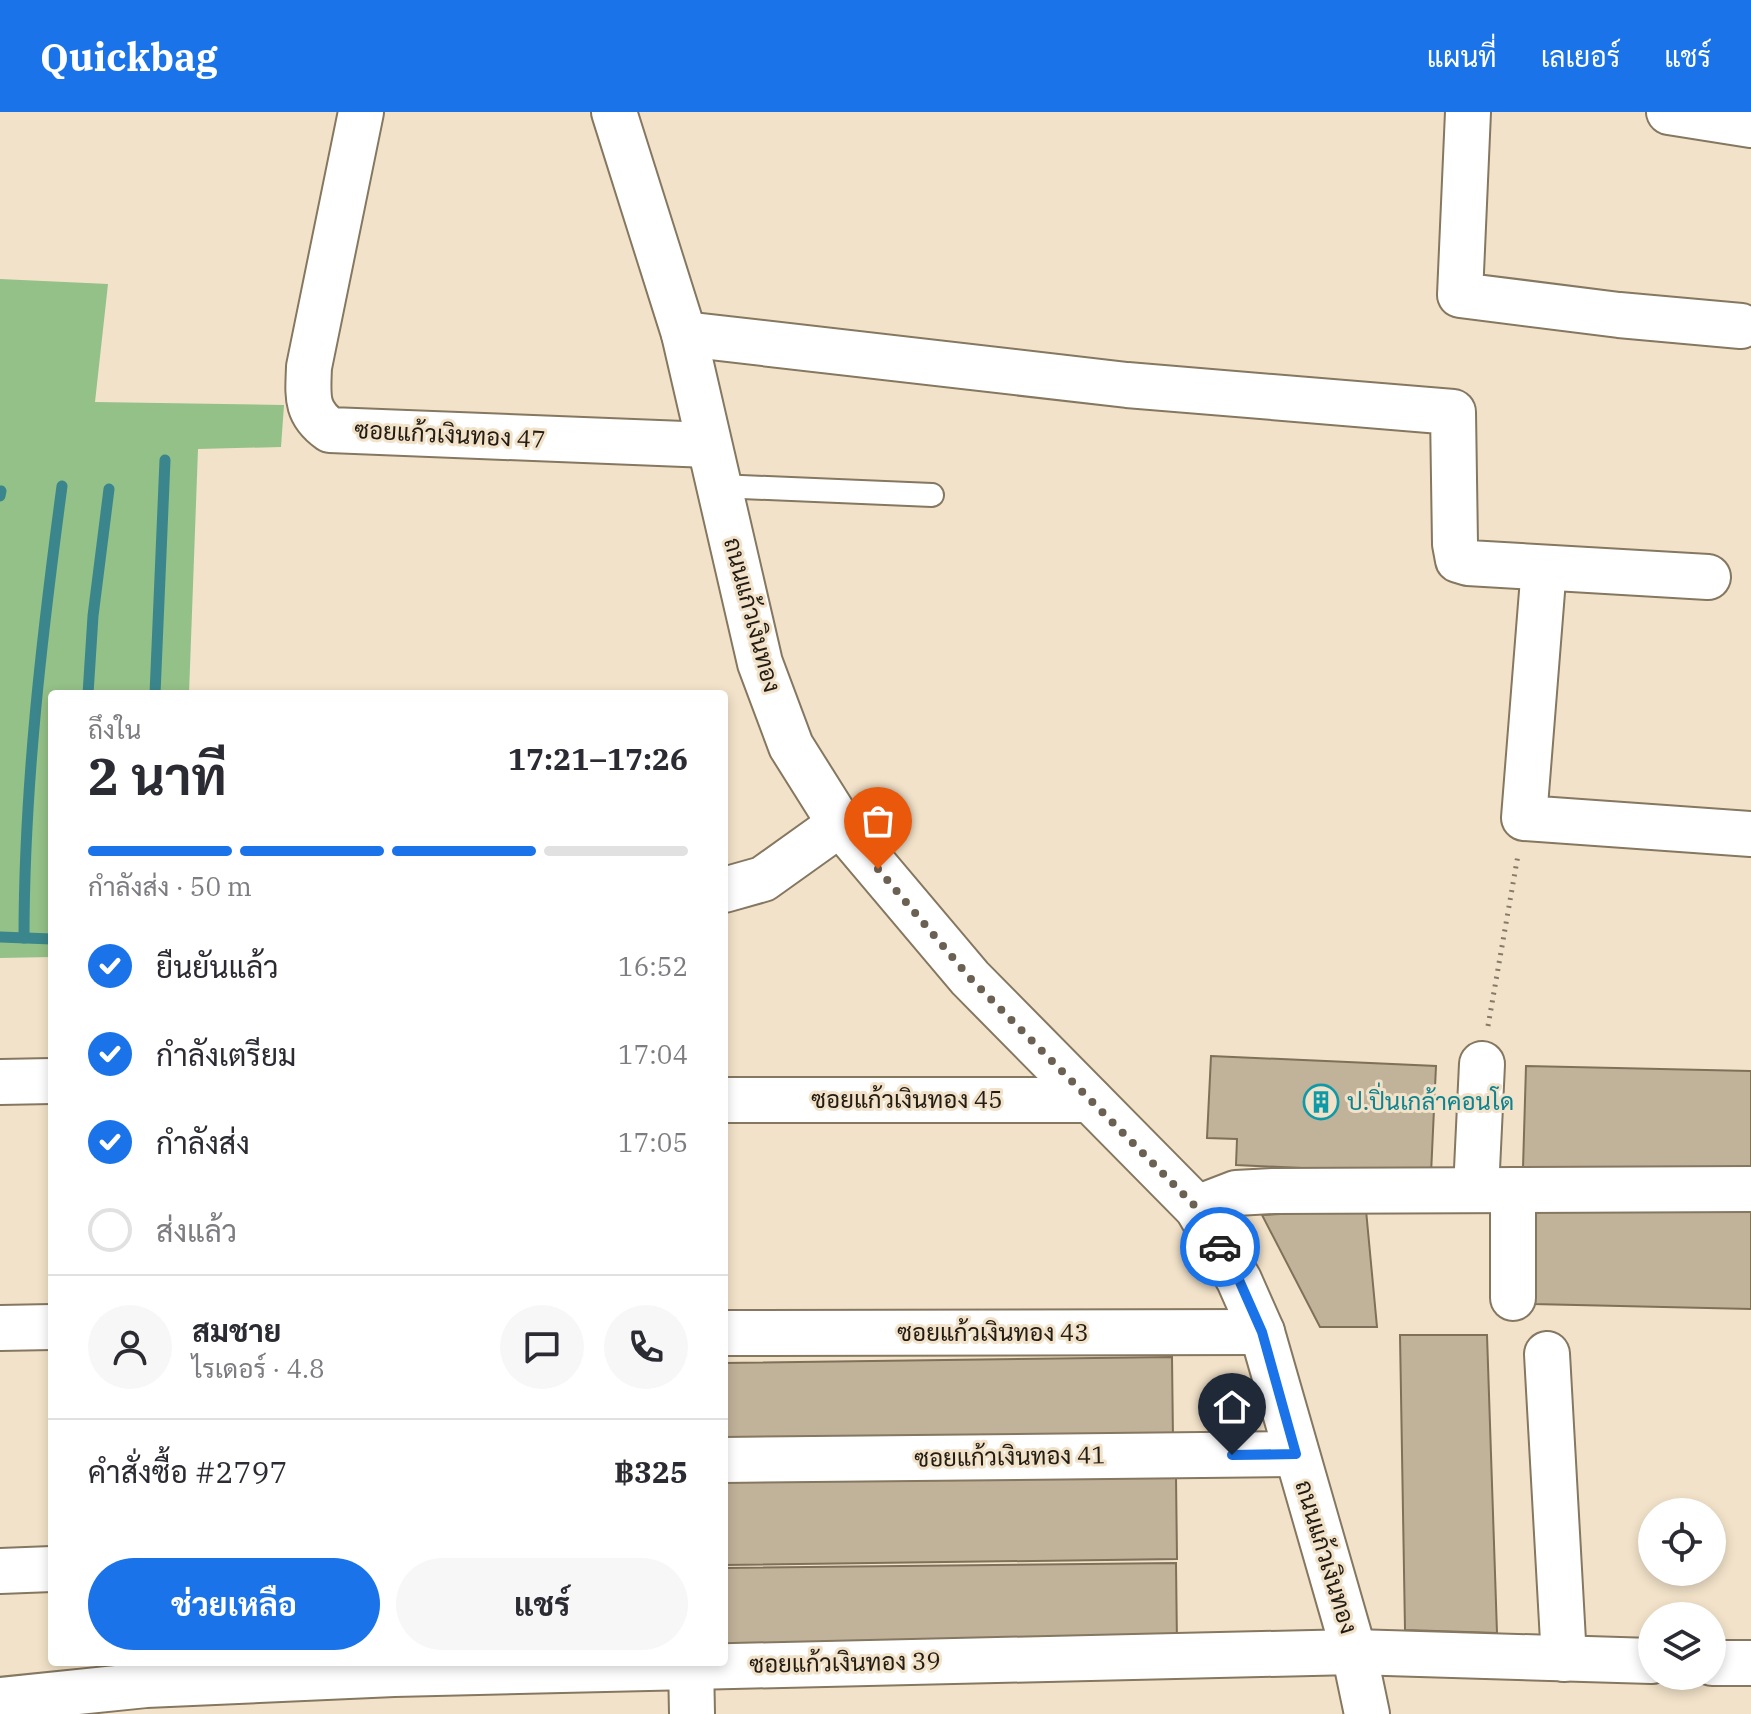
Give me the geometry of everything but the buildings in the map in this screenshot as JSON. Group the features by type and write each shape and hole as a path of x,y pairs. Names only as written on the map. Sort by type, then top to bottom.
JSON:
{"street":[{"name":"ซอยแก้วเงินทอง 47","path":"361,112 309,367 308,397 315,419 330,430 714,466"},
{"name":"ถนนแก้วเงินทอง","path":"614,112 684,334 760,663 791,746 840,824 970,978 1197,1208 1239,1280 1262,1332 1354,1652 1367,1714"},
{"path":"1468,112 1460,295 1619,315 1741,326"},
{"path":"1669,112 1751,125"},
{"path":"684,334 1127,385 1453,412 1455,544 1458,560 1538,569 1708,577"},
{"path":"1538,569 1543,579 1524,818 1751,834"},
{"path":"728,889 763,879 840,824"},
{"path":"1482,1064 1495,1190 1513,1298"},
{"path":"0,1082 48,1081"},
{"name":"ซอยแก้วเงินทอง 45","path":"728,1100 1090,1100"},
{"path":"1197,1208 1236,1193 1751,1189"},
{"path":"0,1328 48,1327"},
{"name":"ซอยแก้วเงินทอง 43","path":"728,1333 1262,1332"},
{"path":"1547,1354 1564,1659"},
{"name":"ซอยแก้วเงินทอง 41","path":"728,1460 1296,1454"},
{"path":"0,1571 48,1569"},
{"name":"ซอยแก้วเงินทอง 39","path":"728,1663 1354,1652 1638,1661"},
{"path":"1726,1663 1751,1663"},
{"name":"ซอยแก้วเงินทอง 39","path":"0,1700 162,1684 632,1666"},
{"path":"692,1666 692,1714"}],"lane":[{"path":"714,466 932,495"}],"path":[{"path":"1482,1064 1524,818"}],"green space":[{"path":"0,279 108,284 95,402 284,405 281,447 198,449 189,690 48,690 48,957 0,958"}],"waterway":[{"path":"155,690 165,460"},
{"path":"24,938 31,768 41,655 62,486"},
{"path":"88,690 93,616 109,489"},
{"path":"0,496 1,491"},
{"path":"0,937 48,939"}],"way so far":[{"path":"878,869 970,978 1197,1208 1220,1247"}],"place":[{"name":"ป.ปิ่นเกล้าคอนโด","path":"1321,1102"}],"route":[{"path":"1220,1247 1239,1280 1262,1332 1296,1454 1232,1455"}]}
